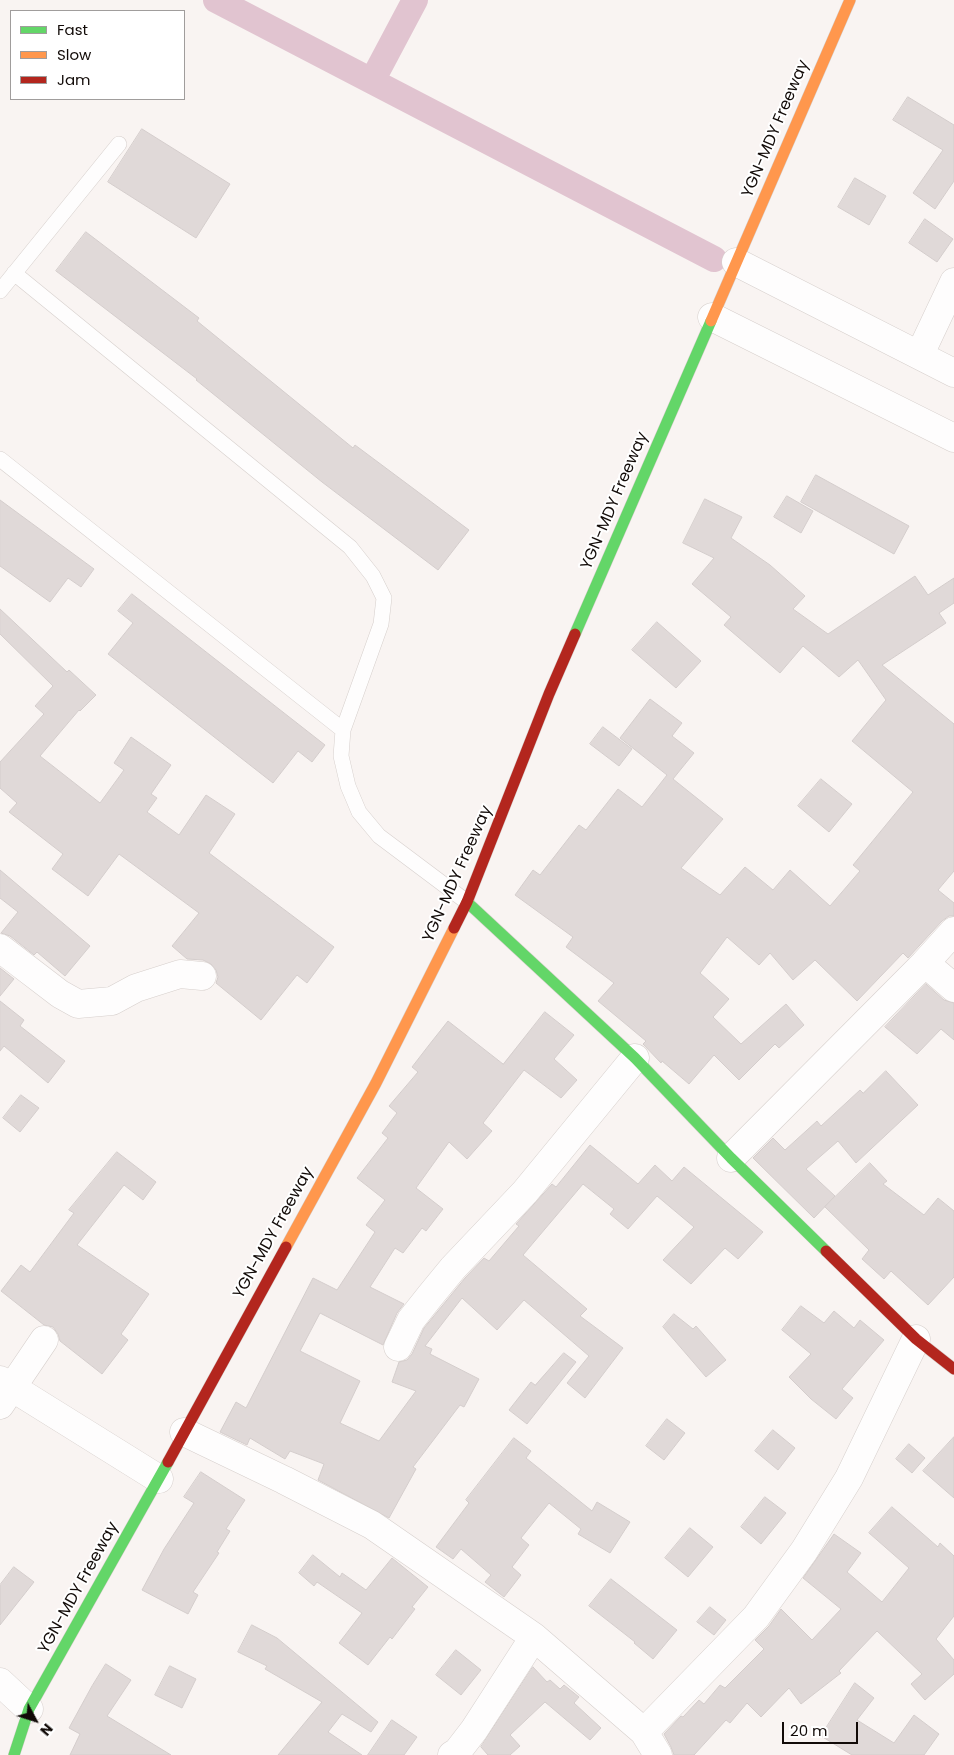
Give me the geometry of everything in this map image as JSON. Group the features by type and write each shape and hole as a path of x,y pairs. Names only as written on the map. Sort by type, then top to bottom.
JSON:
{"main road":[{"name":"YGN-MDY Freeway","path":"14,1755 29,1709 159,1479 376,1083 467,902 549,694 850,0"},
{"path":"467,902 635,1058 731,1158 916,1340 954,1369"}],"street":[{"path":"736,262 954,372"},
{"path":"920,354 954,282"},
{"path":"712,317 954,438"},
{"path":"731,1158 925,963 954,931"},
{"path":"0,948 60,994 78,1004 112,1001 136,988 180,974 202,976"},
{"path":"925,963 954,988"},
{"path":"398,1347 411,1320 430,1296 453,1268 525,1192 635,1058"},
{"path":"44,1340 4,1391 159,1479"},
{"path":"644,1732 756,1617 804,1550 849,1478 916,1340"},
{"path":"184,1432 372,1525 534,1637 644,1732 658,1755"},
{"path":"452,1755 457,1752 474,1730 534,1637"},
{"path":"0,1682 29,1709"}],"lane":[{"path":"0,291 119,144"},
{"path":"14,274 350,547 373,576 384,598 381,624 343,730 341,756 348,786 359,812 379,836 467,902"},
{"path":"0,459 343,730"}],"building":[{"path":"908,97 954,125 954,181 935,209 913,193 943,150 893,120"},
{"path":"142,129 230,184 196,238 108,182"},
{"path":"855,178 886,196 869,225 838,207"},
{"path":"925,219 953,239 937,262 909,243"},
{"path":"86,232 199,318 197,321 353,448 355,445 469,530 438,570 322,482 197,379 56,271"},
{"path":"816,475 909,526 894,554 801,502"},
{"path":"787,496 813,511 801,533 774,517"},
{"path":"705,499 742,517 731,538 770,565 805,596 793,609 828,634 915,576 928,595 954,578 954,603 939,613 946,623 882,665 954,724 954,871 938,890 954,903 954,916 949,916 942,921 908,958 903,953 857,1001 815,960 793,980 770,953 759,965 727,937 700,973 729,999 713,1017 741,1044 786,1004 804,1025 779,1048 775,1044 739,1080 714,1055 689,1084 662,1061 661,1063 643,1044 646,1041 598,1001 614,983 566,947 573,937 515,895 533,870 540,875 579,825 586,830 618,789 642,807 667,775 620,738 650,699 682,723 672,736 694,753 673,779 723,819 681,868 720,895 745,867 773,890 790,870 830,906 860,871 853,865 913,792 852,741 886,700 858,660 839,677 803,646 780,673 724,625 731,617 692,584 714,558 683,543"},
{"path":"0,500 94,569 81,587 68,578 50,602 0,566"},
{"path":"132,594 325,745 312,762 298,751 273,783 108,654 133,623 118,611"},
{"path":"0,609 67,672 69,670 96,695 79,710 40,756 100,803 124,770 114,763 131,737 171,765 151,794 157,798 147,812 179,835 206,795 235,814 209,853 334,947 307,983 297,975 261,1020 216,983 218,977 216,970 211,964 203,960 187,959 172,946 199,913 119,854 88,896 52,869 63,854 9,812 17,803 0,788 0,762 44,714 35,706 53,686 0,634"},
{"path":"657,622 701,661 676,688 632,650"},
{"path":"603,727 632,749 619,766 590,744"},
{"path":"821,779 852,804 829,832 798,806"},
{"path":"0,870 90,946 65,976 37,952 34,955 10,936 1,933 18,912 0,898"},
{"path":"0,968 14,979 0,996"},
{"path":"926,984 944,1000 954,1003 954,1040 941,1029 917,1054 885,1027"},
{"path":"0,1001 24,1020 20,1026 65,1061 48,1083 4,1046 0,1051"},
{"path":"545,1012 574,1035 554,1059 577,1080 561,1098 524,1070 483,1123 492,1131 467,1159 449,1142 416,1188 443,1209 426,1231 422,1228 403,1253 395,1248 370,1287 404,1304 397,1313 383,1345 320,1313 300,1351 360,1381 340,1423 379,1441 416,1391 392,1382 399,1362 407,1360 412,1354 424,1328 465,1278 484,1258 489,1261 519,1226 516,1224 552,1184 556,1187 590,1145 638,1184 655,1165 672,1181 684,1167 763,1232 738,1259 725,1248 691,1284 663,1260 694,1227 657,1196 628,1229 610,1214 614,1209 583,1184 523,1255 587,1309 580,1316 623,1348 585,1398 567,1383 589,1356 524,1300 497,1330 462,1298 425,1346 432,1349 430,1354 479,1379 464,1407 460,1405 413,1467 416,1469 389,1518 318,1480 324,1464 290,1451 285,1459 250,1438 247,1445 220,1432 236,1402 246,1408 313,1278 337,1290 375,1232 366,1225 385,1200 357,1178 388,1138 382,1133 397,1113 389,1106 418,1072 412,1067 429,1045 448,1021 503,1064"},
{"path":"886,1071 918,1105 856,1163 838,1141 806,1169 835,1196 814,1218 753,1158 773,1138 785,1150 817,1121 821,1126 860,1090 863,1093"},
{"path":"21,1095 39,1108 20,1132 3,1118"},
{"path":"117,1152 156,1182 143,1200 124,1185 77,1245 149,1294 121,1334 128,1340 102,1374 60,1341 53,1327 44,1325 1,1291 21,1265 30,1272 74,1213 69,1210"},
{"path":"870,1163 887,1181 883,1184 924,1215 938,1198 954,1211 954,1277 928,1305 891,1271 884,1279 862,1259 869,1250 825,1207"},
{"path":"801,1306 824,1323 834,1311 854,1328 860,1320 884,1340 842,1389 853,1398 836,1419 811,1399 789,1377 811,1354 782,1330"},
{"path":"674,1314 693,1329 696,1326 726,1360 706,1377 663,1327"},
{"path":"564,1353 576,1362 527,1424 509,1410 531,1382 535,1385"},
{"path":"667,1419 685,1433 664,1460 646,1446"},
{"path":"773,1430 795,1448 778,1470 755,1451"},
{"path":"954,1437 954,1498 923,1471"},
{"path":"514,1438 531,1451 526,1458 592,1511 597,1502 630,1522 610,1553 578,1534 581,1529 549,1503 521,1538 529,1545 512,1567 521,1575 504,1597 485,1582 491,1575 461,1549 453,1559 436,1547 469,1503 466,1500"},
{"path":"909,1444 925,1458 912,1473 896,1459"},
{"path":"201,1472 245,1500 226,1529 230,1531 217,1552 219,1553 193,1592 198,1595 188,1614 142,1590 164,1549 194,1503 184,1497"},
{"path":"765,1497 786,1513 761,1544 741,1527"},
{"path":"892,1507 938,1547 940,1543 954,1556 954,1616 936,1639 954,1660 954,1674 925,1700 911,1684 922,1674 877,1631 839,1671 841,1673 801,1704 789,1688 761,1717 747,1703 730,1723 726,1720 694,1755 674,1755 664,1734 699,1700 704,1704 720,1685 725,1688 764,1649 755,1640 769,1626 781,1609 812,1640 841,1609 803,1578 834,1534 861,1553 847,1572 882,1602 909,1568 869,1533"},
{"path":"690,1528 713,1547 688,1577 665,1558"},
{"path":"313,1555 340,1577 342,1573 366,1590 392,1558 428,1587 412,1607 415,1609 392,1639 390,1637 368,1665 339,1643 362,1613 317,1582 314,1586 299,1573"},
{"path":"14,1567 34,1582 0,1625 0,1585"},
{"path":"611,1579 677,1630 653,1659 635,1642 589,1606"},
{"path":"710,1607 726,1620 714,1635 697,1622"},
{"path":"252,1625 277,1638 378,1722 371,1732 342,1714 328,1732 362,1755 278,1755 322,1702 265,1669 267,1666 238,1652"},
{"path":"456,1650 481,1670 461,1695 436,1675"},
{"path":"106,1664 131,1680 107,1716 171,1755 70,1755 80,1734 69,1728"},
{"path":"170,1666 196,1679 182,1708 155,1695"},
{"path":"533,1667 547,1682 550,1680 560,1689 564,1685 579,1697 574,1703 601,1728 590,1740 545,1702 510,1735 520,1746 510,1755 488,1755 481,1747"},
{"path":"855,1683 874,1698 857,1720 894,1743 914,1715 939,1734 924,1755 852,1755 821,1736"},
{"path":"392,1720 417,1737 404,1755 368,1755"}],"waterway":[{"path":"216,0 714,259"},
{"path":"372,81 415,0"}],"traffic: fast":[{"path":"575,634 711,321"},
{"path":"467,902 635,1058 731,1158 826,1251"},
{"path":"14,1755 29,1709 168,1462"}],"traffic: slow":[{"path":"711,321 850,0"},
{"path":"286,1247 376,1083 454,928"}],"traffic: jam":[{"path":"454,928 467,902 549,694 575,634"},
{"path":"168,1462 286,1247"},
{"path":"826,1251 916,1339 954,1369"}]}
